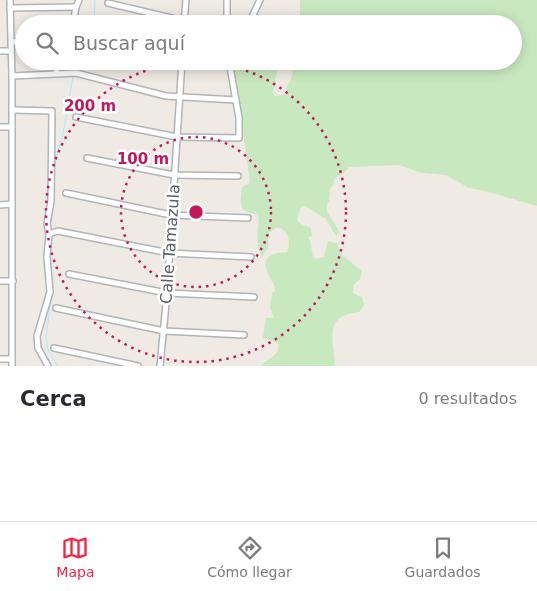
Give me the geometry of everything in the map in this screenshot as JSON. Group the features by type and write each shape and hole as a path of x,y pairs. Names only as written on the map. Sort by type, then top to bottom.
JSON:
{"street":[{"path":"10,0 12,76 12,366"},
{"path":"185,15 186,0"},
{"path":"227,0 227,15"},
{"path":"253,15 260,0"},
{"path":"10,8 77,2 75,15"},
{"path":"108,3 156,15"},
{"path":"0,51 11,51"},
{"name":"Calle Tamazula","path":"160,366 167,293 181,70"},
{"path":"76,117 177,137 240,138 240,118 231,70"},
{"path":"12,76 76,73 166,96 236,100"},
{"path":"12,110 52,111 51,201 47,224 49,234 47,257 50,292 37,336 38,348 48,366"},
{"path":"0,127 12,127"},
{"path":"87,158 174,176 238,176"},
{"path":"66,193 171,215 248,218"},
{"path":"0,205 12,204"},
{"path":"49,234 58,231 169,254 251,257"},
{"path":"69,274 167,293 254,297"},
{"path":"0,282 13,281"},
{"path":"56,308 164,331 244,335"},
{"path":"54,348 138,366"},
{"path":"0,359 12,359"}],"green space":[{"path":"300,0 537,0 537,206 469,188 446,175 422,173 399,165 349,167 343,174 335,178 330,189 326,209 338,229 339,233 336,236 326,219 305,206 301,207 297,219 299,223 311,228 312,236 308,237 313,257 316,259 324,257 328,241 337,243 342,255 362,271 360,279 354,285 353,293 362,297 364,305 359,312 347,314 335,324 332,339 335,366 261,366 278,351 278,343 263,338 266,318 274,318 270,307 272,293 275,291 275,288 266,270 266,260 271,255 287,252 289,239 284,230 276,228 272,230 268,236 268,248 262,257 257,242 259,217 242,208 242,187 250,183 238,111 230,98 231,88 227,72 230,70 276,70 273,92 275,96 287,94 287,86 291,80 293,70 522,70 522,15 300,15"}],"waterway":[{"path":"94,15 95,0"},
{"path":"53,177 73,76"},
{"path":"52,231 54,191"},
{"path":"51,243 52,235"},
{"path":"50,269 53,283 46,338 48,349 57,366"}]}
